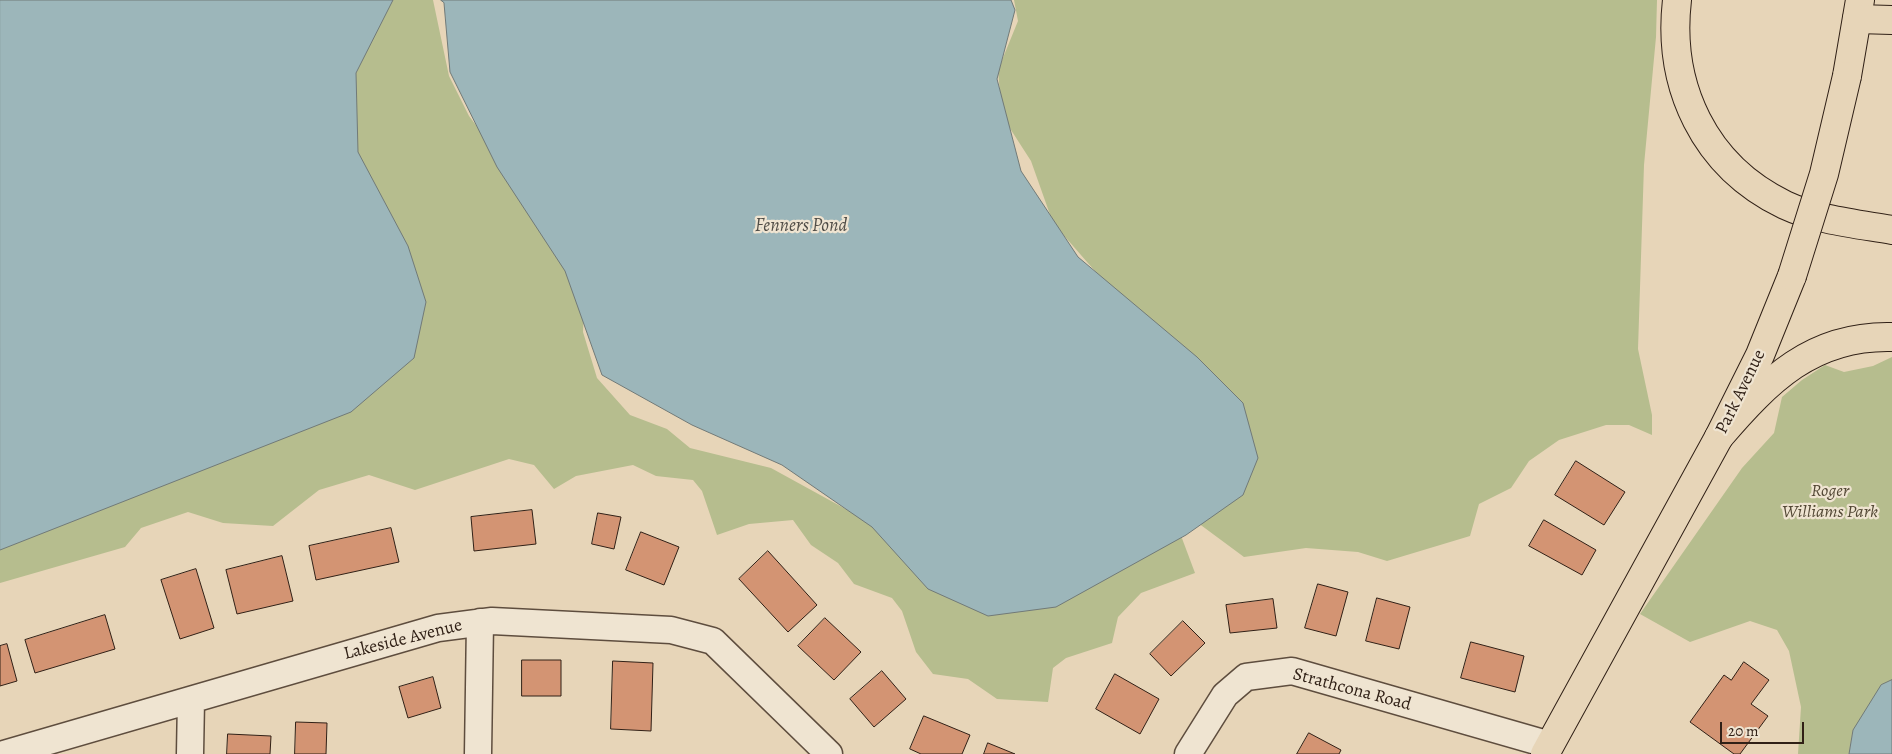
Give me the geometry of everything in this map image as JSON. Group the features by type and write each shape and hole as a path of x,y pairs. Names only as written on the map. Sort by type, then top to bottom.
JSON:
{"main road":[{"path":"1677,0 1674,39 1676,58 1686,95 1701,128 1729,164 1749,183 1785,205 1826,218 1892,230"},
{"path":"1858,10 1892,20"},
{"name":"Park Avenue","path":"1547,749 1719,437 1760,355 1792,276 1824,174 1847,76 1858,10"},
{"path":"1719,437 1759,392 1777,376 1811,353 1865,338 1892,337"}],"street":[{"name":"Lakeside Avenue","path":"4,754 438,628 480,622 672,630 713,641 829,754"},
{"path":"478,754 480,622"},
{"name":"Strathcona Road","path":"1188,754 1225,695 1246,677 1292,671 1547,749"},
{"path":"190,700 190,754"}],"green space":[{"path":"375,0 433,0 449,76 469,116 510,170 585,287 583,332 597,378 630,415 667,429 690,448 771,468 913,546 1177,525 1195,573 1141,593 1118,617 1112,643 1066,658 1053,668 1048,702 997,699 968,679 933,674 916,652 902,611 892,598 854,584 838,563 811,545 793,520 749,524 717,535 702,491 693,480 656,476 633,465 576,476 554,489 534,465 509,459 415,490 369,475 319,490 273,526 223,523 188,512 141,528 125,547 0,583 0,535 337,105"},
{"path":"1014,0 1657,0 1656,37 1644,165 1638,349 1652,415 1652,435 1629,425 1606,425 1559,440 1529,461 1511,488 1479,504 1470,536 1387,561 1358,552 1306,548 1244,557 1194,520 1108,286 1053,223 1031,161 1002,116 998,70 1018,21"},
{"name":"Roger Williams Park","path":"1892,357 1892,754 1853,730 1849,754 1798,754 1801,707 1789,651 1777,630 1750,621 1690,642 1640,614 1742,468 1774,433 1782,397 1802,380 1825,365 1844,372 1873,366"}],"water":[{"path":"0,0 393,0 356,73 358,152 408,246 426,302 414,358 351,412 0,550"},
{"name":"Fenners Pond","path":"441,0 1011,0 1015,10 997,79 1021,171 1078,257 1197,357 1243,403 1258,458 1243,495 1186,535 1056,607 988,616 928,589 872,527 782,465 692,425 602,375 565,271 497,167 450,72 444,3"},
{"path":"1892,680 1892,754 1849,754 1853,730 1881,685"}],"building":[{"path":"1576,461 1625,492 1604,525 1555,495"},
{"path":"532,510 536,544 474,551 471,517"},
{"path":"598,513 621,517 614,549 592,544"},
{"path":"1544,520 1596,550 1582,575 1529,546"},
{"path":"391,528 399,562 316,580 309,546"},
{"path":"641,532 679,547 664,585 626,570"},
{"path":"768,551 817,605 788,632 739,579"},
{"path":"282,556 293,601 237,614 226,570"},
{"path":"196,569 214,628 180,639 161,580"},
{"path":"1318,584 1348,592 1336,636 1305,628"},
{"path":"1377,598 1410,607 1399,649 1366,641"},
{"path":"1273,599 1277,628 1230,633 1226,605"},
{"path":"105,615 115,649 35,673 25,640"},
{"path":"825,618 861,652 834,680 798,646"},
{"path":"1183,621 1205,643 1171,676 1150,654"},
{"path":"1471,642 1524,656 1515,692 1461,678"},
{"path":"7,644 17,681 0,686 0,646"},
{"path":"522,660 561,660 561,696 522,696"},
{"path":"613,661 653,663 651,731 611,729"},
{"path":"1744,662 1769,680 1751,704 1768,716 1740,754 1734,754 1690,722 1724,675 1731,680"},
{"path":"882,671 906,699 874,727 850,699"},
{"path":"1115,674 1159,699 1140,734 1096,709"},
{"path":"433,677 441,708 408,718 399,687"},
{"path":"924,716 970,735 962,754 921,754 910,749"},
{"path":"296,722 327,723 326,754 295,754"},
{"path":"1309,733 1341,750 1339,754 1297,754"},
{"path":"228,734 271,736 270,754 227,754"},
{"path":"988,743 1015,754 984,754"}]}
